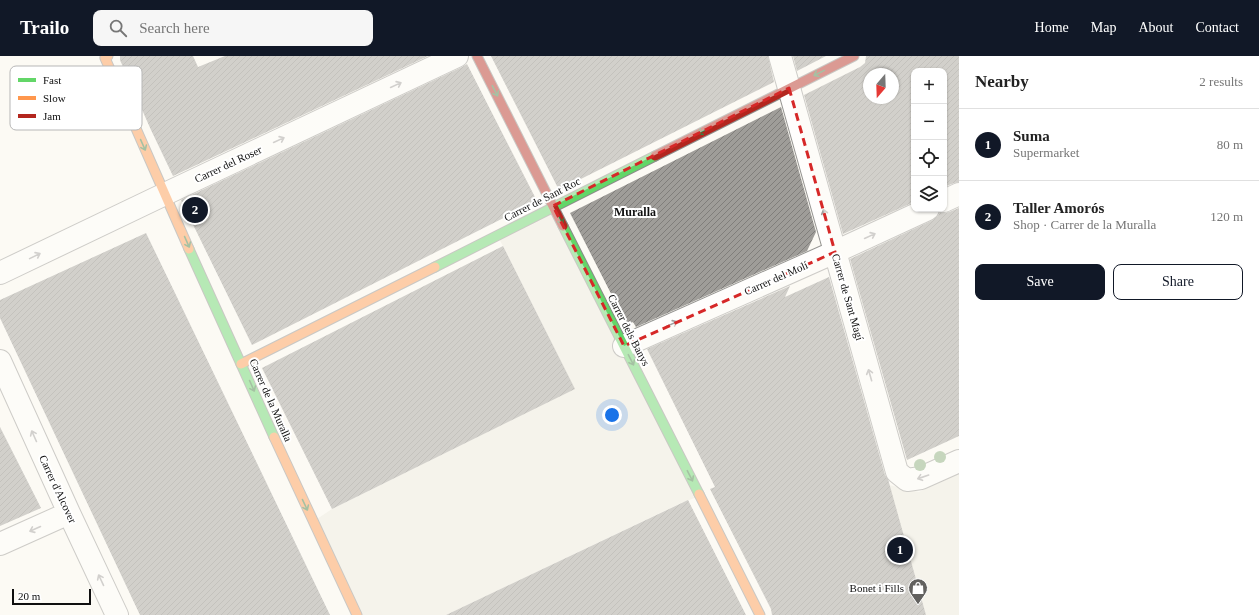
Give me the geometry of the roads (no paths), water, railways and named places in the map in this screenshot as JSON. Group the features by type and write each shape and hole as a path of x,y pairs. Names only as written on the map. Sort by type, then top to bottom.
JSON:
{"street":[{"name":"Carrer del Roser","path":"0,273 457,56"},
{"name":"Carrer dels Banys","path":"478,56 760,615"},
{"name":"Carrer de Sant Magí","path":"780,56 898,472 907,480 921,478 959,461"},
{"name":"Carrer de Sant Roc","path":"242,364 553,206 854,56"},
{"name":"Carrer de la Muralla","path":"137,130 306,506 357,615"},
{"path":"947,200 959,194"},
{"name":"Carrer del Molí","path":"624,346 922,212"},
{"name":"Carrer d'Alcover","path":"0,361 117,615"},
{"path":"0,544 69,513"}],"place":[{"name":"Taller Amorós","path":"195,210"},
{"name":"Suma","path":"900,550"},
{"name":"Bonet i Fills","path":"918,605"}],"district":[{"name":"Muralla","path":"635,212"}]}
